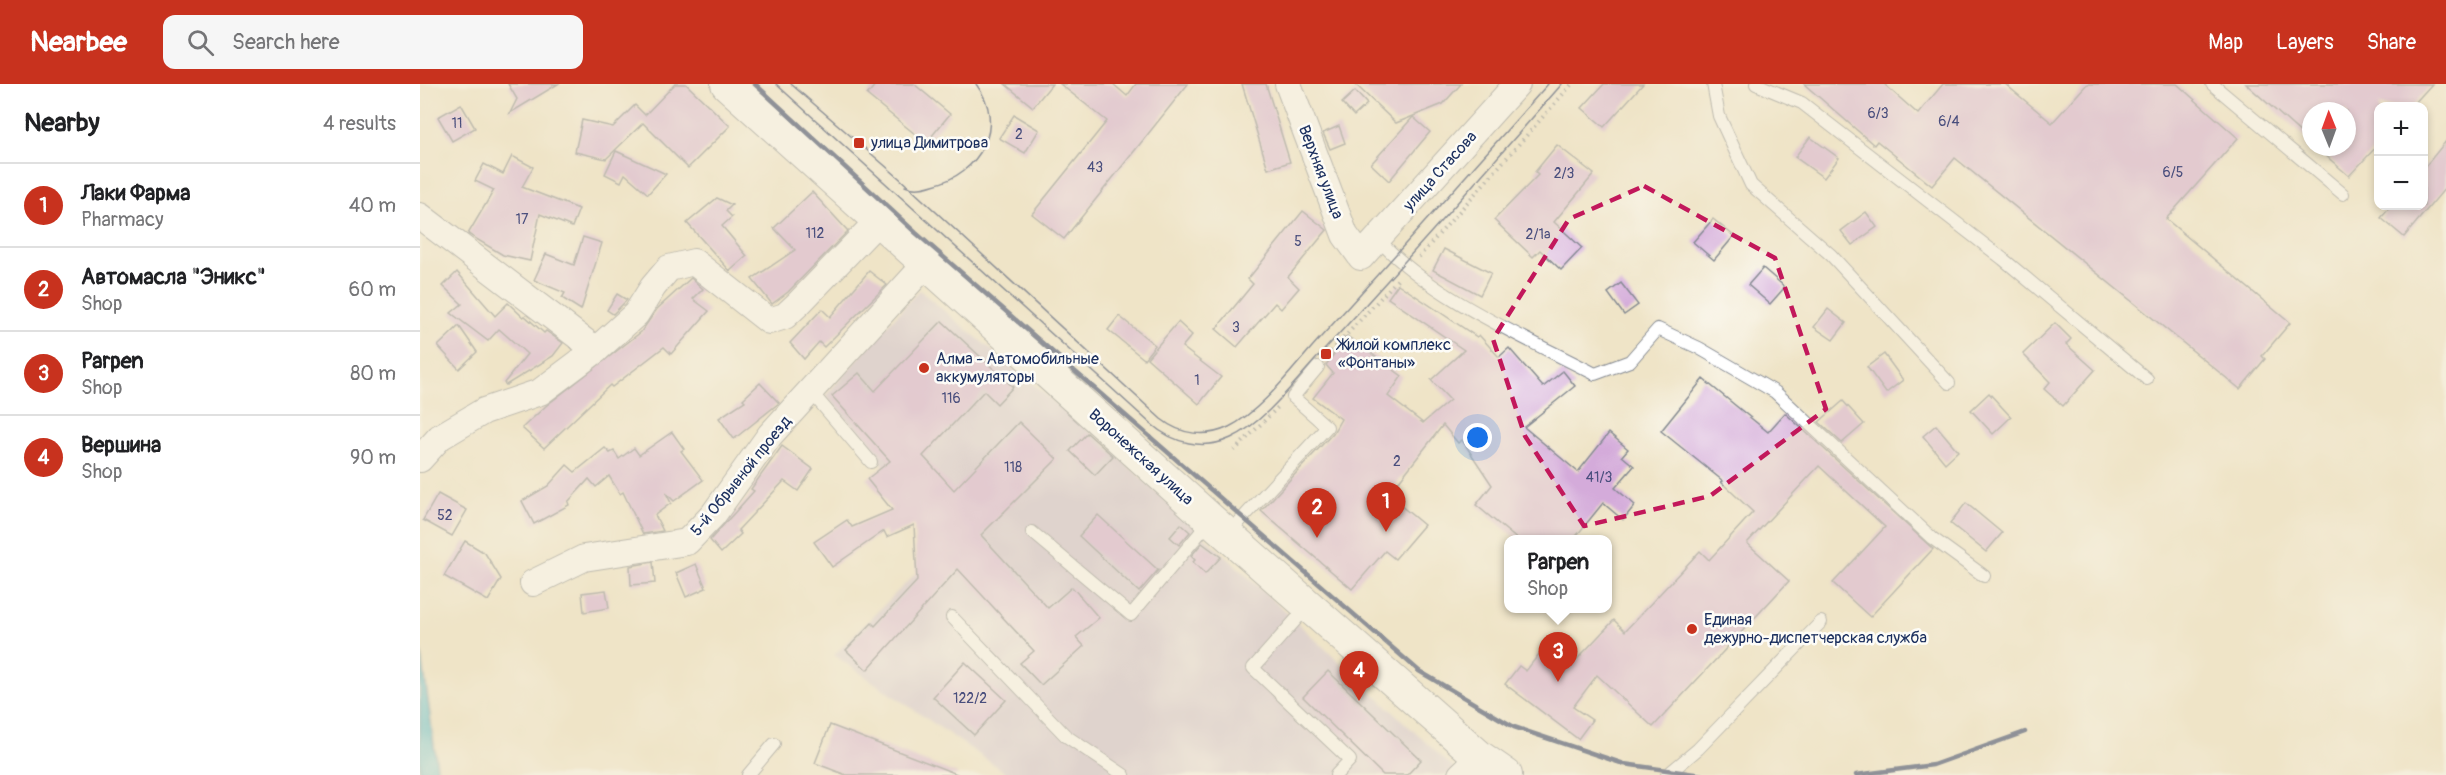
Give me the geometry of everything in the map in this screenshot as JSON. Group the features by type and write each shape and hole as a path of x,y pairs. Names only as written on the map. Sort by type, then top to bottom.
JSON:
{"street":[{"name":"Воронежская улица","path":"728,84 1308,606 1471,766 1506,775"},
{"name":"Верхняя улица","path":"1288,84 1345,235 1370,248"},
{"name":"улица Стасова","path":"1370,248 1517,84"},
{"path":"420,216 596,350"},
{"path":"420,459 440,437 484,411 540,392 596,350 636,314 653,287 669,268 694,262 769,321 785,316 879,220"},
{"name":"5-й Обрывной проезд","path":"533,583 584,558 687,542 713,515 770,435 812,393 927,263"}],"lane":[{"path":"1713,84 1719,116 1751,185 1831,255 1949,383"},
{"path":"1756,84 1802,103 2003,259 2148,379"},
{"path":"2212,84 2343,194"},
{"path":"1370,248 1395,257 1441,292 1595,374 1630,361 1658,329 1699,348 1774,392 1932,538 1984,576"},
{"path":"1032,532 1131,615 1219,527 1327,427 1293,397 1318,367"},
{"path":"812,393 872,462"},
{"path":"1308,606 1253,668 1350,760 1336,775"},
{"path":"952,617 1066,736 1124,775"},
{"path":"1667,775 1698,749 1821,622"},
{"path":"748,775 774,744"}],"highlighted area":[{"path":"1644,186 1775,258 1826,409 1710,496 1584,526 1525,436 1493,339 1569,219"}],"shaded area":[{"path":"919,290 1102,441 1461,775 1009,775 834,655 948,541 825,396"}],"water":[{"path":"420,651 422,656 438,775 420,775"}],"building":[{"path":"508,84 558,84 510,113 517,99"},
{"path":"675,84 686,84 730,126 688,168 643,123 606,159 575,152 582,120 613,127 635,105 645,115"},
{"path":"876,84 914,84 950,114 926,143 867,95"},
{"path":"1005,84 1052,84 1033,107"},
{"path":"1060,84 1113,84 1127,96 1136,84 1188,84 1064,239 1032,214 1107,121"},
{"path":"1242,84 1266,84 1290,162 1268,169"},
{"path":"1355,84 1461,84 1443,104 1396,123"},
{"path":"1604,84 1643,84 1604,127 1582,108"},
{"path":"1804,84 1884,84 1918,114 1943,84 2005,84 2052,123 2087,84 2177,84 2238,138 2166,219 2290,323 2262,356 2265,359 2240,389 1955,158 1932,186 1877,141 1874,145"},
{"path":"2246,84 2432,84 2416,102 2374,102 2374,149 2349,176 2326,156 2356,156 2356,102 2302,102 2302,134"},
{"path":"1355,91 1367,104 1354,116 1342,103"},
{"path":"461,104 475,128 452,141 438,117"},
{"path":"1014,115 1039,130 1025,153 999,138"},
{"path":"1413,117 1430,132 1389,181 1371,164"},
{"path":"1339,126 1345,143 1330,149 1323,133"},
{"path":"1810,137 1839,158 1824,178 1795,157"},
{"path":"2446,141 2446,187 2428,208 2428,163"},
{"path":"1557,145 1594,174 1554,222 1582,248 1561,270 1540,250 1533,257 1494,220 1538,175 1535,172"},
{"path":"616,151 666,174 648,194 625,174 621,182 605,174"},
{"path":"512,156 533,167 522,187 579,209 572,227 540,214 530,261 503,255 468,234 494,190 475,181 484,164 503,174"},
{"path":"812,192 848,231 788,292 772,304 752,279 795,250 774,228"},
{"path":"717,198 732,205 726,211 732,217 722,226 747,256 730,271 687,223"},
{"path":"2388,210 2427,210 2404,237 2381,218"},
{"path":"1303,211 1327,230 1288,277 1299,288 1281,309 1275,303 1237,347 1216,329 1253,284 1248,279"},
{"path":"1866,212 1877,227 1852,245 1841,231"},
{"path":"1713,219 1734,236 1714,260 1693,242"},
{"path":"583,237 602,243 581,310 562,298 565,293 534,280 546,254 574,265"},
{"path":"1444,249 1491,273 1480,295 1433,270"},
{"path":"1763,268 1785,287 1770,304 1748,285"},
{"path":"869,271 887,285 824,347 819,342 804,359 790,343 822,309 830,317"},
{"path":"457,272 495,316 508,303 544,333 546,331 563,343 553,356 506,385 504,383 527,354 499,329 488,341 451,313 462,304 443,286"},
{"path":"691,278 703,289 693,299 709,311 671,354 664,347 612,387 610,385 544,448 522,428 547,405 641,332 657,309"},
{"path":"1621,283 1638,305 1624,315 1608,293"},
{"path":"1398,284 1477,337 1479,335 1499,357 1509,348 1543,387 1563,371 1575,386 1524,427 1578,472 1609,433 1628,449 1622,456 1634,466 1615,488 1635,505 1623,520 1603,503 1577,535 1512,535 1476,505 1492,485 1462,440 1458,443 1443,425 1388,495 1424,525 1395,559 1385,551 1352,589 1261,511 1333,433 1341,419 1313,398 1333,373 1326,365 1347,336 1402,376 1388,396 1423,423 1450,400 1431,380 1464,350 1388,298"},
{"path":"617,294 627,300 613,314 607,310"},
{"path":"1828,309 1846,323 1833,340 1814,327"},
{"path":"1119,316 1155,345 1144,359 1108,330"},
{"path":"942,321 1013,387 997,404 984,391 923,456 954,490 1019,422 1057,459 981,535 1048,608 1072,587 1099,618 1076,637 1084,646 1041,685 1020,663 1034,651 958,569 867,670 846,650 872,623 875,626 917,581 914,525 887,537 884,531 832,567 814,542 847,520 852,527 892,510 867,479 890,461 832,396 859,373 875,391"},
{"path":"1178,322 1192,335 1182,347 1221,377 1199,404 1147,358"},
{"path":"2055,323 2071,339 2066,344 2095,370 2063,406 2044,389 2050,382 2023,354"},
{"path":"459,326 477,352 459,369 438,346"},
{"path":"1884,354 1903,380 1886,393 1867,367"},
{"path":"1703,379 1768,432 1785,413 1933,549 1870,617 1833,583 1885,527 1819,466 1747,543 1789,581 1653,727 1597,675 1573,707 1592,720 1578,739 1505,684 1519,666 1526,671 1539,654 1564,673 1614,620 1625,631 1700,551 1709,560 1753,512 1721,482 1723,481 1661,431"},
{"path":"760,383 779,403 734,439 719,418 745,401 743,399"},
{"path":"1989,393 2011,417 1993,434 1971,410"},
{"path":"1843,401 1864,424 1842,443 1819,422"},
{"path":"1936,425 1958,451 1945,463 1923,436"},
{"path":"672,432 684,449 681,451 703,480 674,501 666,493 671,503 655,515 663,531 643,534 623,492 620,494 609,476 596,487 589,479 568,502 569,505 534,524 522,501 548,486 567,465 575,472 605,448 610,453 614,451 619,459 634,448 639,455"},
{"path":"1087,433 1113,456 1095,475 1070,451"},
{"path":"782,446 813,469 798,491 784,481 738,530 741,534 721,553 710,540 754,491 751,489"},
{"path":"438,494 467,510 452,536 423,520"},
{"path":"1966,503 2002,533 1986,552 1950,523"},
{"path":"1098,515 1158,570 1139,592 1079,536"},
{"path":"1181,524 1190,532 1179,545 1170,537"},
{"path":"465,541 485,553 501,579 488,601 444,576"},
{"path":"1202,543 1221,557 1205,574 1193,562 1195,560 1191,556"},
{"path":"653,562 655,583 631,585 630,566"},
{"path":"696,564 706,588 686,597 676,573"},
{"path":"606,590 609,608 584,612 582,593"},
{"path":"965,662 1006,700 974,735 933,697"},
{"path":"1328,671 1421,760 1407,775 1383,775 1303,697"},
{"path":"830,725 957,775 846,775 815,763"}],"tram line":[{"path":"776,84 1151,424 1169,436 1199,444 1210,444 1231,438 1244,431 1269,410 1562,84"},
{"path":"791,84 898,177 1161,419 1177,429 1203,434 1229,427 1241,420 1278,387 1548,84"},
{"path":"905,186 923,188 949,179 964,170 975,159 984,146 989,132 989,116 985,100 976,84"}],"railway":[{"path":"755,84 916,233 1419,671 1514,727 1624,764 1702,775"},
{"path":"1856,775 1933,765 2025,732"}],"place":[{"name":"улица Димитрова","path":"859,143"},
{"name":"Жилой комплекс «Фонтаны»","path":"1326,354"},
{"name":"Алма - Автомобильные аккумуляторы","path":"924,368"},
{"name":"Лаки Фарма","path":"1386,532"},
{"name":"Автомасла \"Эникс\"","path":"1317,538"},
{"name":"Единая дежурно-диспетчерская служба","path":"1692,629"},
{"name":"Parpen","path":"1558,682"},
{"name":"Вершина","path":"1359,701"}]}
